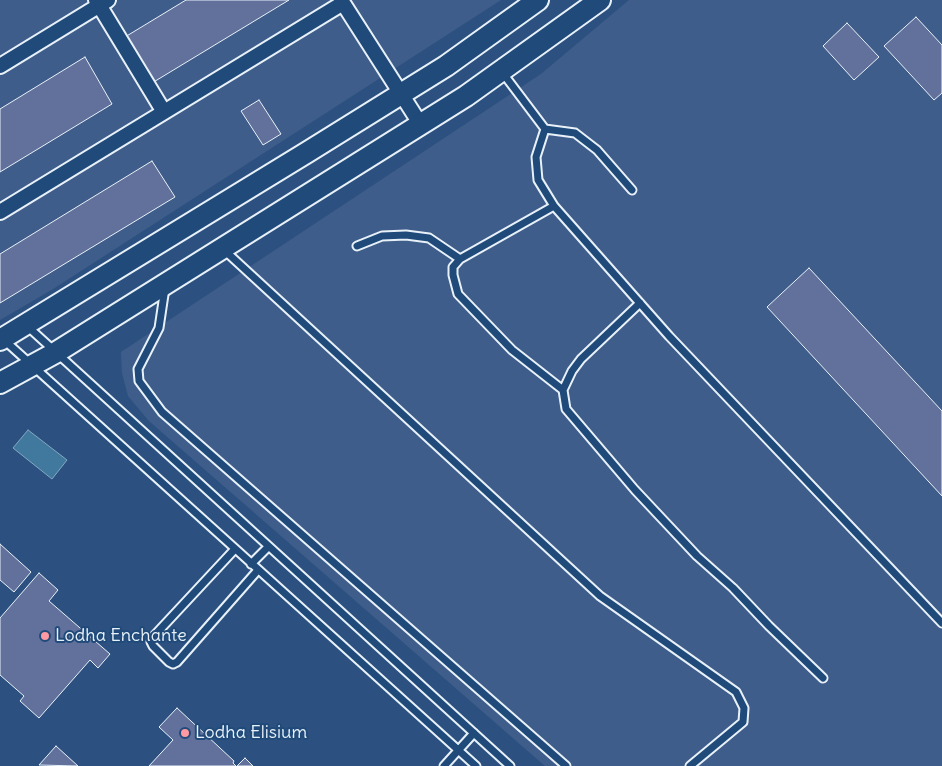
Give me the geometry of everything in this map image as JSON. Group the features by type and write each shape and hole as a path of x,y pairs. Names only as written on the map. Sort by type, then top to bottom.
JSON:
{"main road":[{"path":"1,339 446,66 538,0"},
{"path":"0,383 55,353 421,125 501,72 600,0"}],"street":[{"path":"0,66 101,2 164,112"},
{"path":"0,212 342,2 421,125"}],"lane":[{"path":"501,72 545,129 575,133 597,150 632,190"},
{"path":"545,129 536,157 538,180 554,206 669,336 942,622"},
{"path":"554,206 460,259 453,268 452,275 458,294 512,350 563,390"},
{"path":"356,246 382,236 406,235 429,238 460,259"},
{"path":"223,248 600,596 736,692 744,708 742,722 690,766"},
{"path":"166,284 159,328 138,370 139,381 162,412 566,766"},
{"path":"640,303 581,359 572,370 563,390 566,409 635,490 697,556 733,588 823,678"},
{"path":"26,325 510,766"},
{"path":"1,339 476,766"},
{"path":"251,564 268,547"},
{"path":"235,549 153,637 151,642 153,646 169,662 174,664 178,662 258,570"},
{"path":"444,766 474,733"}],"shaded area":[{"path":"0,0 501,0 53,289 0,320"},
{"path":"629,0 942,0 942,766 545,766 149,421 128,396 122,373 121,352 541,74"},
{"path":"28,430 67,460 52,479 13,448"}],"building":[{"path":"186,0 289,0 152,83 125,37"},
{"path":"916,17 942,45 942,93 934,100 884,46"},
{"path":"847,23 879,57 854,80 823,46"},
{"path":"85,57 112,104 0,172 0,109"},
{"path":"259,100 281,134 263,145 241,111"},
{"path":"152,161 175,197 0,303 0,254"},
{"path":"809,268 942,411 942,496 767,307"},
{"path":"0,544 31,572 14,592 0,580"},
{"name":"Lodha Enchante","path":"39,573 58,590 49,601 110,654 98,668 90,660 39,718 20,701 24,696 0,675 0,618"},
{"name":"Lodha Elisium","path":"177,708 234,761 233,763 236,766 149,766 173,740 159,727"},
{"path":"56,746 78,766 39,765"},
{"name":"Lodha Elisium","path":"245,758 253,766 237,766"}],"place":[{"name":"Lodha Enchante","path":"45,636"},
{"name":"Lodha Elisium","path":"185,733"}]}
